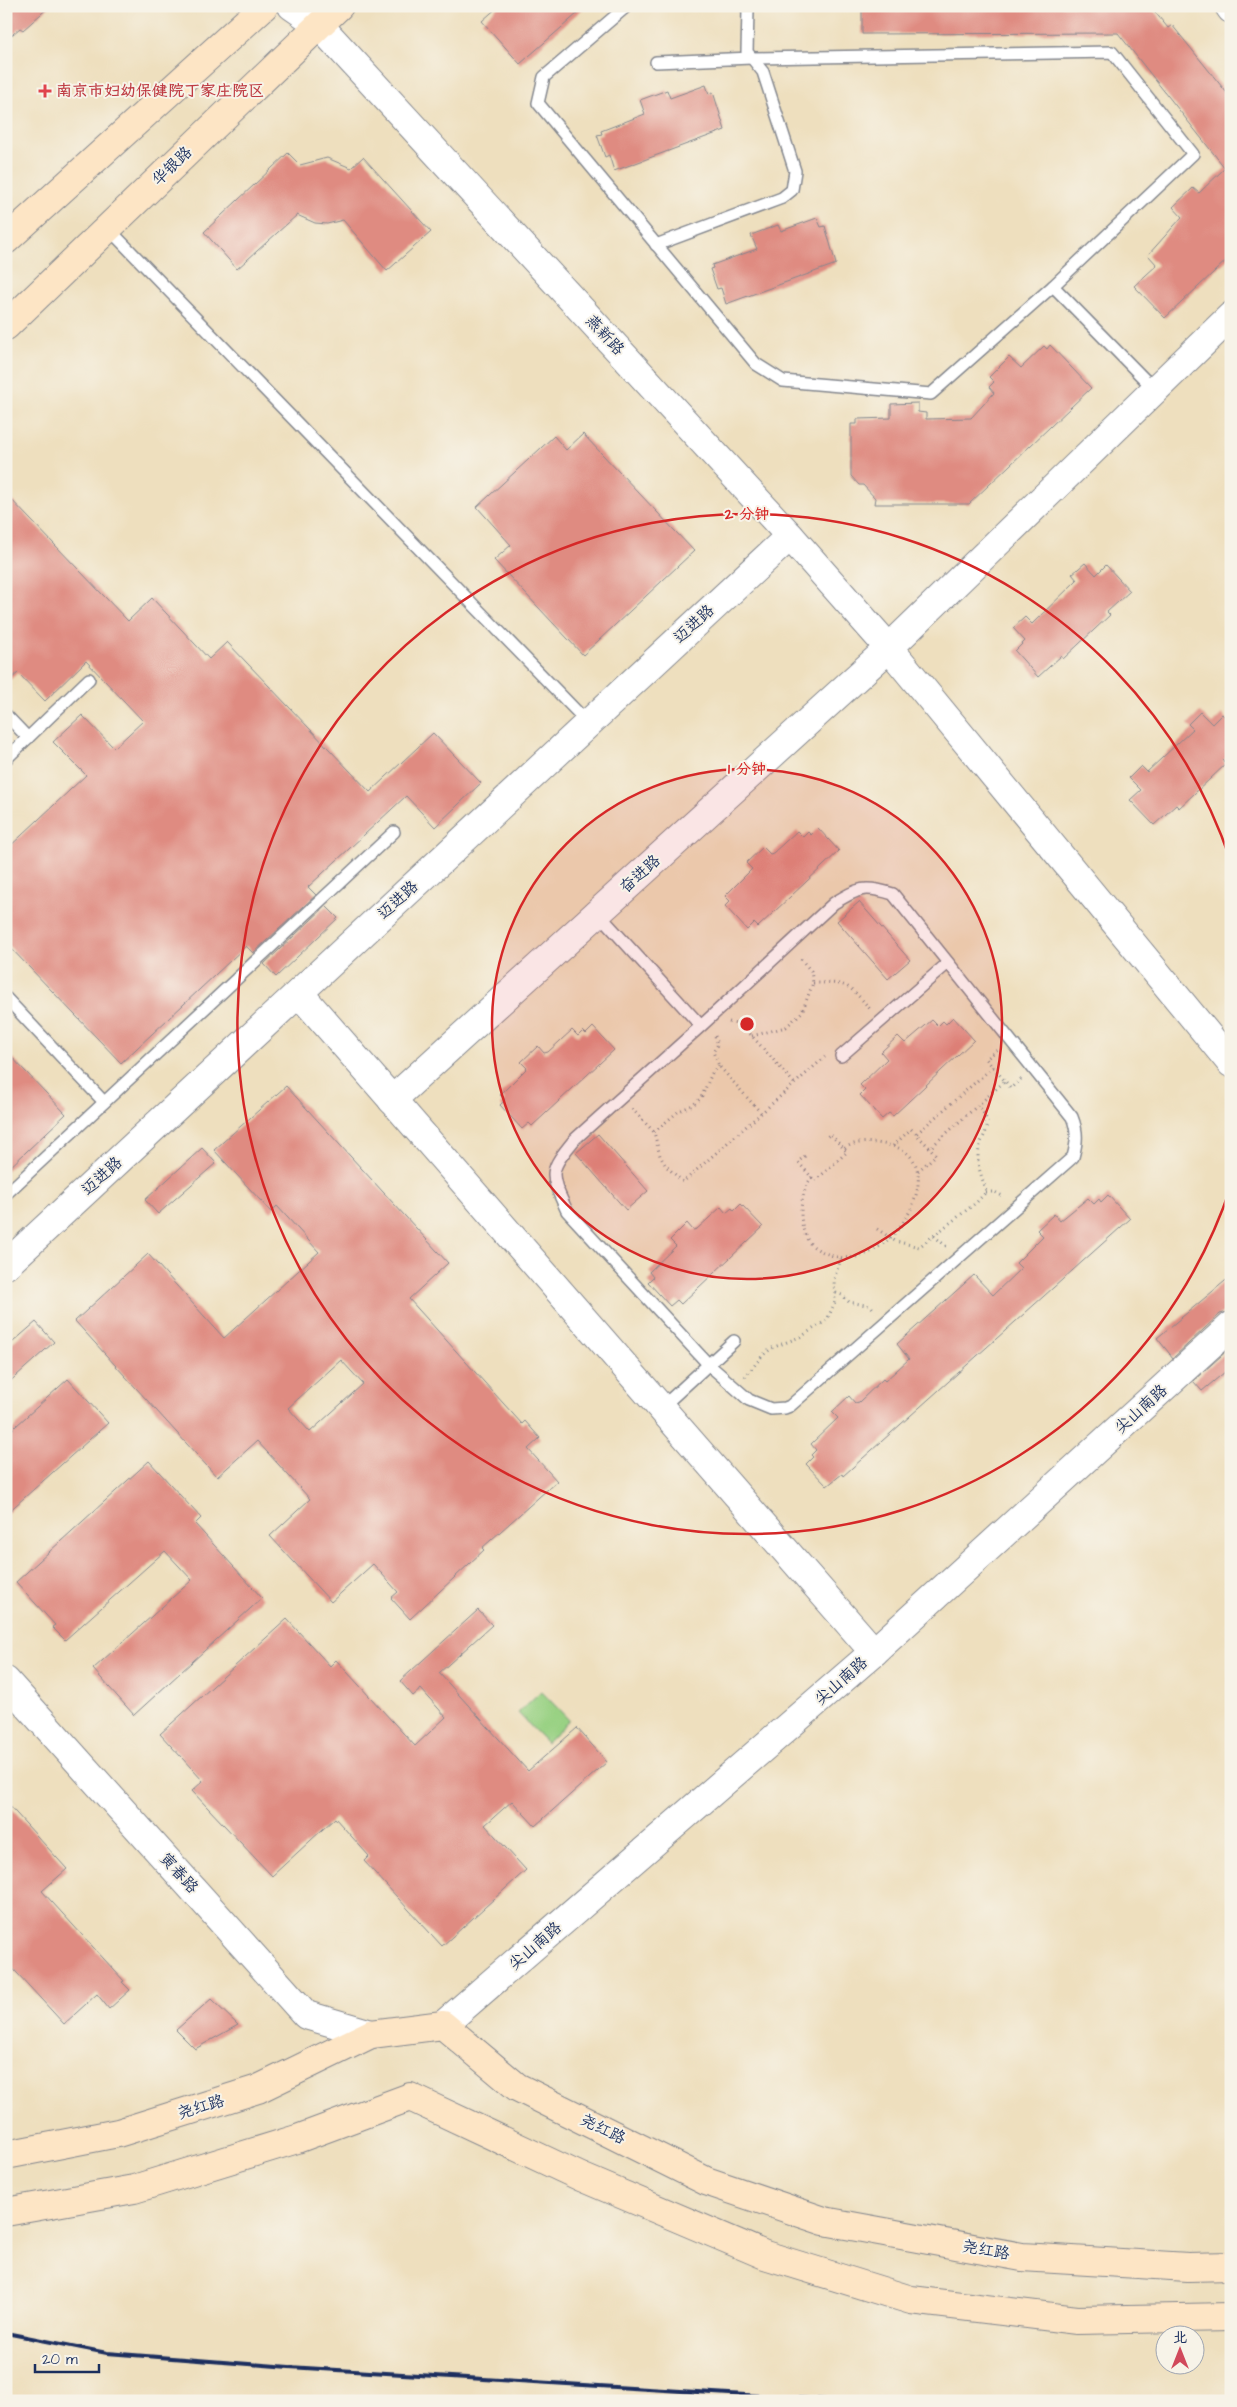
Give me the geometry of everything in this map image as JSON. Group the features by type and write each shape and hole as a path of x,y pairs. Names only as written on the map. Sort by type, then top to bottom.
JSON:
{"main road":[{"path":"6,240 264,6"},
{"name":"华银路","path":"6,326 108,228 317,15 339,6"},
{"name":"尧红路","path":"6,2155 118,2133 258,2089 371,2034 443,2026 518,2087 706,2180 824,2221 1022,2257 1188,2267 1231,2266"},
{"path":"6,2212 134,2189 297,2139 410,2097 581,2177 765,2255 911,2300 1077,2320 1231,2317"}],"street":[{"name":"燕新路","path":"292,6 317,15 790,536 889,648 1231,1063"},
{"name":"奋进路","path":"392,1100 889,648 1231,316"},
{"name":"迈进路","path":"6,1265 790,536"},
{"path":"299,993 874,1652"},
{"name":"尖山南路","path":"443,2026 874,1652 1231,1326"},
{"name":"寅春路","path":"6,1681 306,2014 371,2034"}],"lane":[{"path":"626,6 544,77 538,102 756,364 783,381 931,394 1054,286 1193,154 1112,52 752,58 656,62"},
{"path":"656,245 782,198 792,190 795,171 763,72 747,52 748,10 744,6"},
{"path":"108,228 588,723"},
{"path":"1054,286 1155,390"},
{"path":"6,759 89,679"},
{"path":"6,714 28,738"},
{"path":"6,1194 394,832"},
{"path":"872,887 893,894 1072,1117 1076,1126 1077,1141 1073,1156 785,1408 771,1410 749,1400 736,1386 708,1364 567,1211 558,1192 553,1173 558,1160 576,1139 718,1010 834,903 854,891 872,887"},
{"path":"597,912 701,1026"},
{"path":"836,1054 948,963"},
{"path":"6,998 104,1102"},
{"path":"661,1408 734,1341"}],"path":[{"path":"752,1036 786,1027 802,1012 813,984 811,971 788,945"},
{"path":"813,984 838,982 850,987 874,1014"},
{"path":"718,1010 727,1021 743,1026 795,1084"},
{"path":"701,1026 714,1033 718,1044 713,1052 719,1066 761,1113"},
{"path":"1009,1039 986,1059 1011,1088 1033,1069"},
{"path":"621,1098 654,1132 660,1156 666,1166 683,1182 795,1084 836,1054"},
{"path":"654,1132 679,1111 693,1105 701,1098 714,1071 719,1066"},
{"path":"916,1134 993,1067"},
{"path":"930,1148 1005,1081"},
{"path":"877,1229 907,1246 919,1247 986,1192 977,1160 988,1125 986,1116 978,1105"},
{"path":"893,1146 911,1129 936,1155 918,1171"},
{"path":"805,1156 798,1162 815,1181 847,1152 830,1134 825,1138"},
{"path":"812,1177 802,1197 802,1226 809,1243 823,1252 841,1259 865,1254 881,1246 904,1224 917,1190 918,1171 911,1157 903,1149 893,1146 875,1143 849,1145 844,1149"},
{"path":"736,1386 763,1355 772,1348 802,1336 827,1320 835,1302 834,1279 841,1259"},
{"path":"836,1293 842,1295 849,1302 871,1306 883,1324"}],"green space":[{"path":"541,1691 569,1720 547,1743 518,1713"}],"building":[{"path":"6,6 50,6 23,30 20,28 6,40"},
{"path":"499,6 586,6 520,64 482,21"},
{"path":"862,6 1150,6 1168,28 1172,25 1231,98 1231,256 1165,318 1134,286 1157,265 1148,255 1182,217 1173,207 1193,188 1199,193 1225,168 1118,33 862,34"},
{"path":"706,85 709,94 713,92 725,130 614,171 609,155 605,157 597,135 602,134 601,131 645,114 640,100 667,90 670,98"},
{"path":"288,153 300,165 327,158 351,168 363,157 431,232 387,271 343,220 327,224 315,223 297,215 237,269 204,232"},
{"path":"817,218 821,227 825,226 836,264 726,304 721,288 717,289 710,269 713,268 712,265 757,249 751,235 778,225 781,231"},
{"path":"1050,345 1091,388 969,504 874,504 875,498 851,476 851,424 857,424 857,419 891,418 891,404 918,403 918,412 926,413 926,419 971,418 994,393 989,387 994,382 989,377 1009,357 1021,368 1044,346 1047,349"},
{"path":"583,434 694,551 583,655 494,560 511,545 477,507 554,436 566,450"},
{"path":"6,494 128,621 152,598 209,659 227,642 370,792 433,733 481,783 435,827 406,796 308,887 316,895 253,953 246,946 121,1063 6,943 6,850 86,775 53,742 82,715 114,748 143,721 86,661 45,701 18,673 6,683"},
{"path":"1085,563 1096,575 1106,565 1130,591 1107,612 1110,615 1063,659 1061,656 1038,677 1015,651 1025,641 1013,628 1025,617 1032,624 1077,580 1072,574"},
{"path":"1200,712 1212,724 1222,714 1231,724 1231,754 1223,761 1226,764 1179,808 1176,805 1154,825 1130,800 1141,790 1129,778 1141,766 1147,772 1193,729 1188,724"},
{"path":"818,828 839,851 758,927 754,923 747,930 725,906 730,901 725,896 752,869 746,863 763,847 770,854 773,853 797,831 803,837 808,832 811,835"},
{"path":"859,902 910,960 888,979 837,921"},
{"path":"326,906 338,918 276,977 264,964"},
{"path":"953,1017 974,1040 893,1116 889,1113 882,1119 860,1095 865,1090 860,1085 887,1059 881,1052 898,1036 905,1043 932,1020 938,1026 943,1021 946,1024"},
{"path":"593,1027 614,1050 532,1126 529,1123 522,1129 500,1105 505,1100 500,1095 527,1068 521,1062 538,1046 544,1053 548,1052 572,1030 578,1036 583,1031 586,1034"},
{"path":"6,1051 66,1114 6,1171"},
{"path":"286,1086 448,1263 409,1299 522,1424 525,1421 540,1438 528,1449 557,1481 482,1548 484,1550 410,1619 391,1598 398,1592 373,1564 331,1602 270,1536 310,1499 257,1441 217,1477 75,1321 148,1254 224,1338 319,1252 277,1206 271,1212 214,1150","holes":["341,1360 363,1384 310,1432 288,1408"]},
{"path":"598,1134 648,1191 626,1210 576,1153"},
{"path":"202,1148 216,1163 158,1214 145,1200"},
{"path":"1108,1195 1130,1219 843,1476 842,1474 827,1486 806,1464 813,1457 811,1455 816,1450 811,1444 838,1418 832,1412 849,1396 855,1403 859,1402 883,1379 885,1381 909,1359 897,1344 974,1275 993,1295 1021,1268 1016,1263 1043,1236 1037,1230 1054,1214 1060,1221 1088,1198 1094,1204 1099,1199 1101,1202"},
{"path":"741,1204 763,1227 681,1304 677,1300 670,1306 648,1282 653,1277 649,1272 676,1246 670,1240 687,1223 693,1230 697,1229 721,1207 726,1213 732,1208 734,1211"},
{"path":"1231,1276 1231,1311 1220,1314 1173,1358 1157,1338"},
{"path":"36,1322 54,1342 6,1385 6,1348"},
{"path":"1231,1347 1231,1367 1202,1391 1193,1381"},
{"path":"68,1379 108,1423 6,1514 6,1435"},
{"path":"149,1461 201,1518 195,1524 262,1598 134,1715 93,1669 192,1580 165,1551 65,1640 52,1627 55,1625 16,1582"},
{"path":"478,1610 492,1625 439,1673 528,1771 577,1728 607,1762 535,1826 512,1801 485,1825 526,1870 442,1946 364,1861 369,1856 335,1818 272,1876 192,1791 203,1781 160,1734 287,1619 330,1666 336,1660 415,1746 446,1717 421,1689 413,1696 400,1681"},
{"path":"6,1802 67,1869 42,1891 130,1990 109,2009 97,1994 64,2024 6,1961"},
{"path":"211,1999 238,2025 195,2049 176,2030"}],"railway":[{"path":"6,2333 107,2353 289,2367 843,2401"}],"place":[{"name":"南京市妇幼保健院丁家庄院区","path":"45,91"}]}
